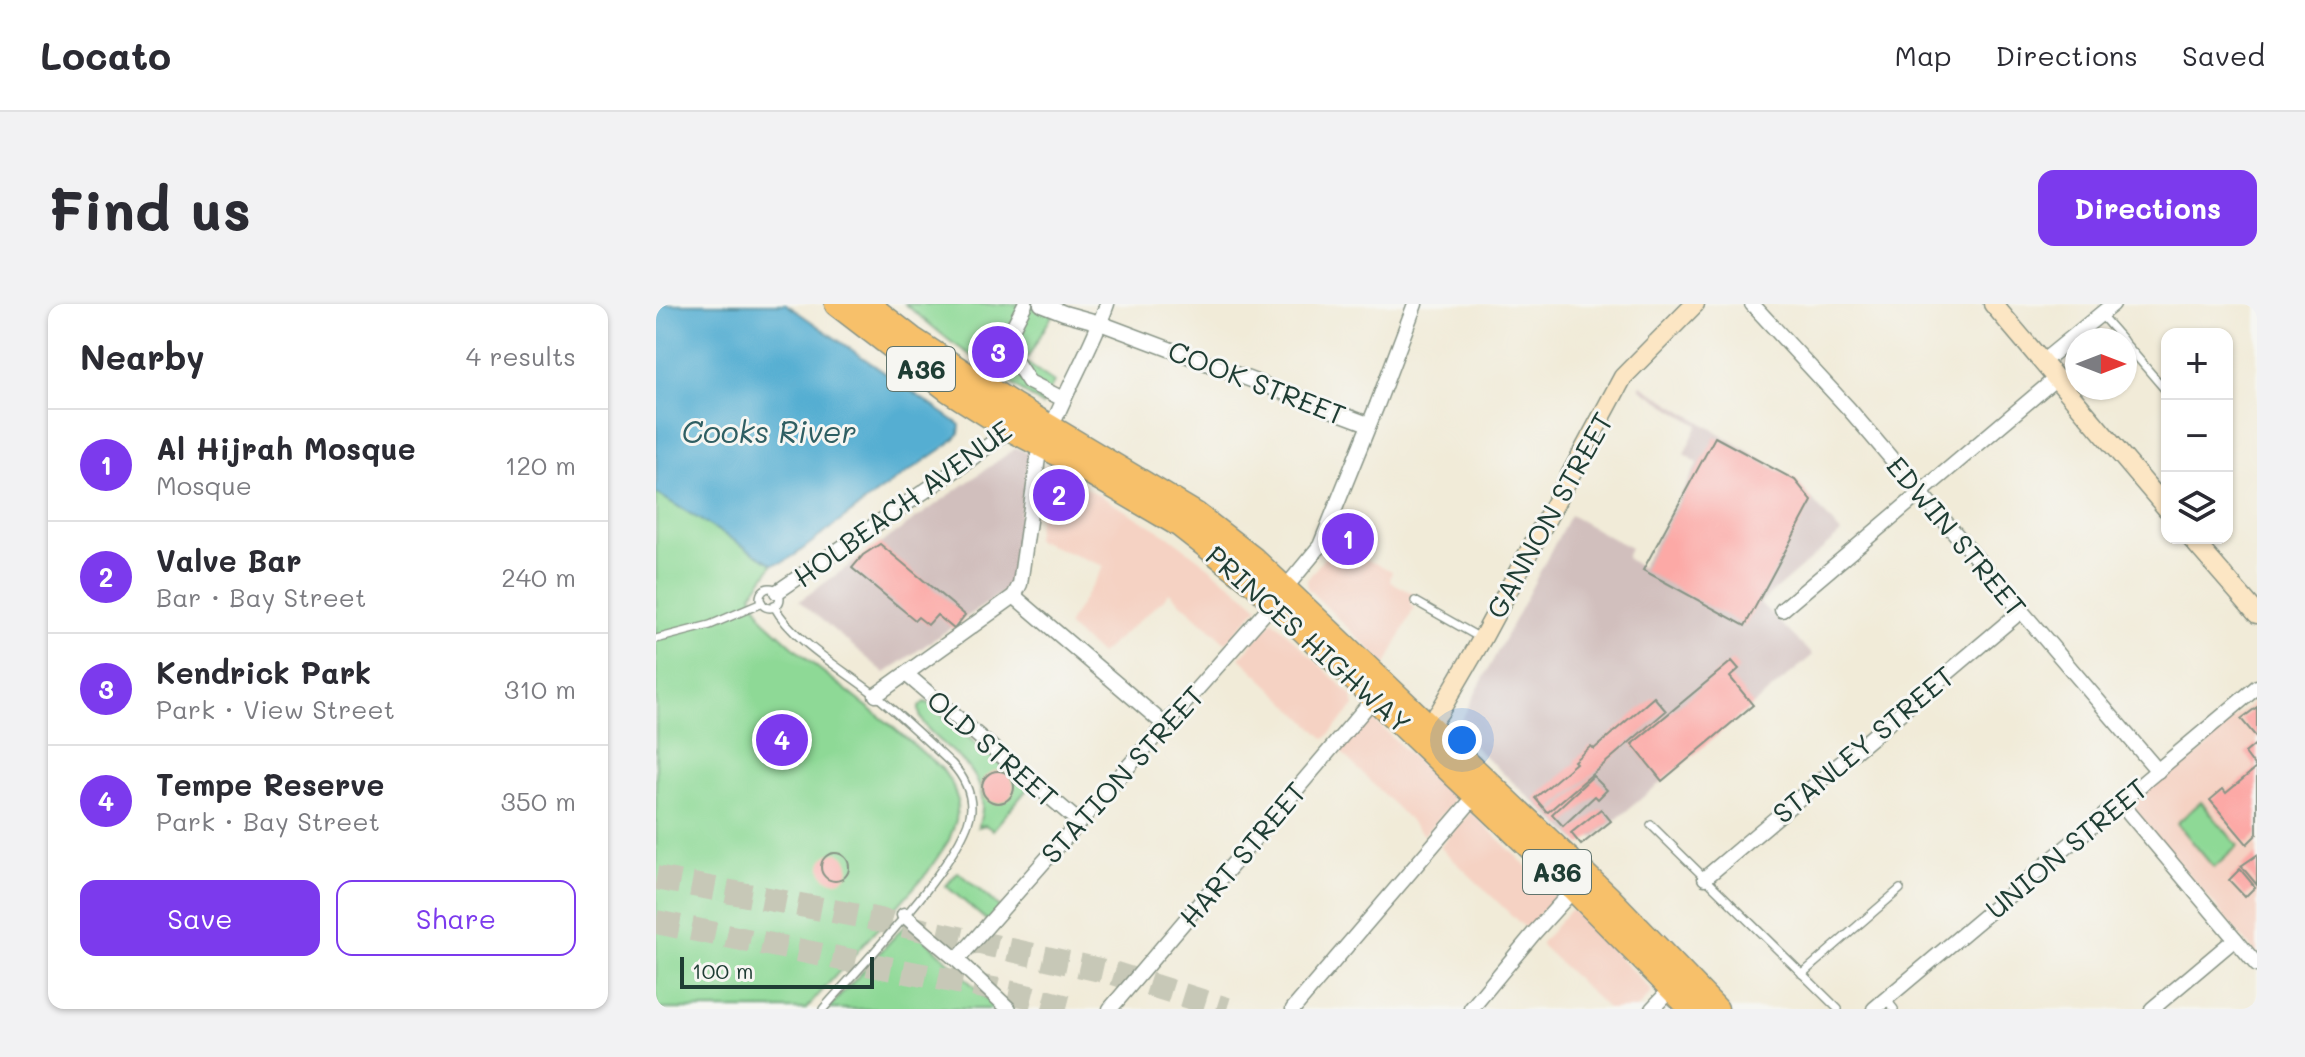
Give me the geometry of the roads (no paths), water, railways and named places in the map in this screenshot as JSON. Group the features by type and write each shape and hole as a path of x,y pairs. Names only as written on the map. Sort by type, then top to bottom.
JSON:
{"highway":[{"name":"PRINCES HIGHWAY","path":"837,304 949,390 1046,436 1280,595 1423,733 1609,898 1716,1009"},
{"name":"PRINCES HIGHWAY","path":"867,304 1017,420"},
{"name":"PRINCES HIGHWAY","path":"1280,595 1374,698 1423,733 1476,795 1692,1009"}],"street":[{"path":"1025,304 1011,331 1007,348 1029,382 1063,399"},
{"name":"COOK STREET","path":"1041,304 1100,323 1368,424"},
{"path":"876,695 1014,596 1020,584 1046,436 1107,304"},
{"name":"STATION STREET","path":"957,960 1280,595 1324,538 1415,304"},
{"name":"GANNON STREET","path":"1423,733 1482,639 1623,377 1695,304"},
{"name":"EDWIN STREET","path":"1752,304 1849,409 2158,771"},
{"path":"2042,362 2113,304"},
{"path":"1997,306 2161,502"},
{"path":"1782,610 2055,379"},
{"name":"HOLBEACH AVENUE","path":"776,599 960,467 1017,420"},
{"path":"2196,544 2257,614"},
{"path":"1014,596 1165,725"},
{"name":"STANLEY STREET","path":"1705,878 2021,611"},
{"name":"OLD STREET","path":"906,674 1079,822"},
{"name":"UNION STREET","path":"1884,1006 2257,687"},
{"name":"HART STREET","path":"1110,1009 1374,698"},
{"path":"1293,1009 1476,795"},
{"path":"2120,802 2257,965"},
{"path":"1471,1009 1574,889"},
{"path":"902,918 957,960 1009,1009"},
{"path":"2152,1009 2235,939"},
{"path":"1652,1009 1672,988"}],"lane":[{"path":"2101,315 2112,328"},
{"path":"2137,356 2161,385"},
{"path":"766,589 772,589 776,599 769,608 762,603 761,594 766,589"},
{"name":"HOLBEACH AVENUE","path":"776,599 782,620 813,648 876,695 952,764 962,775 971,809 957,847 922,895 823,1009"},
{"path":"1415,601 1482,639"},
{"name":"HOLBEACH AVENUE","path":"656,639 710,625 762,603"},
{"path":"1651,825 1838,1009"},
{"path":"1802,974 1900,889"}],"water":[{"name":"Cooks River","path":"656,304 786,304 960,425 959,434 795,555 773,564 656,493"}],"tunnel":[{"path":"656,878 870,918 1113,973 1227,1009"},
{"path":"656,922 1018,994 1076,1009"}],"place":[{"name":"Kendrick Park","path":"998,352"},
{"name":"Valve Bar","path":"1059,495"},
{"name":"Al Hijrah Mosque","path":"1348,539"},
{"name":"Tempe Reserve","path":"782,740"}]}
